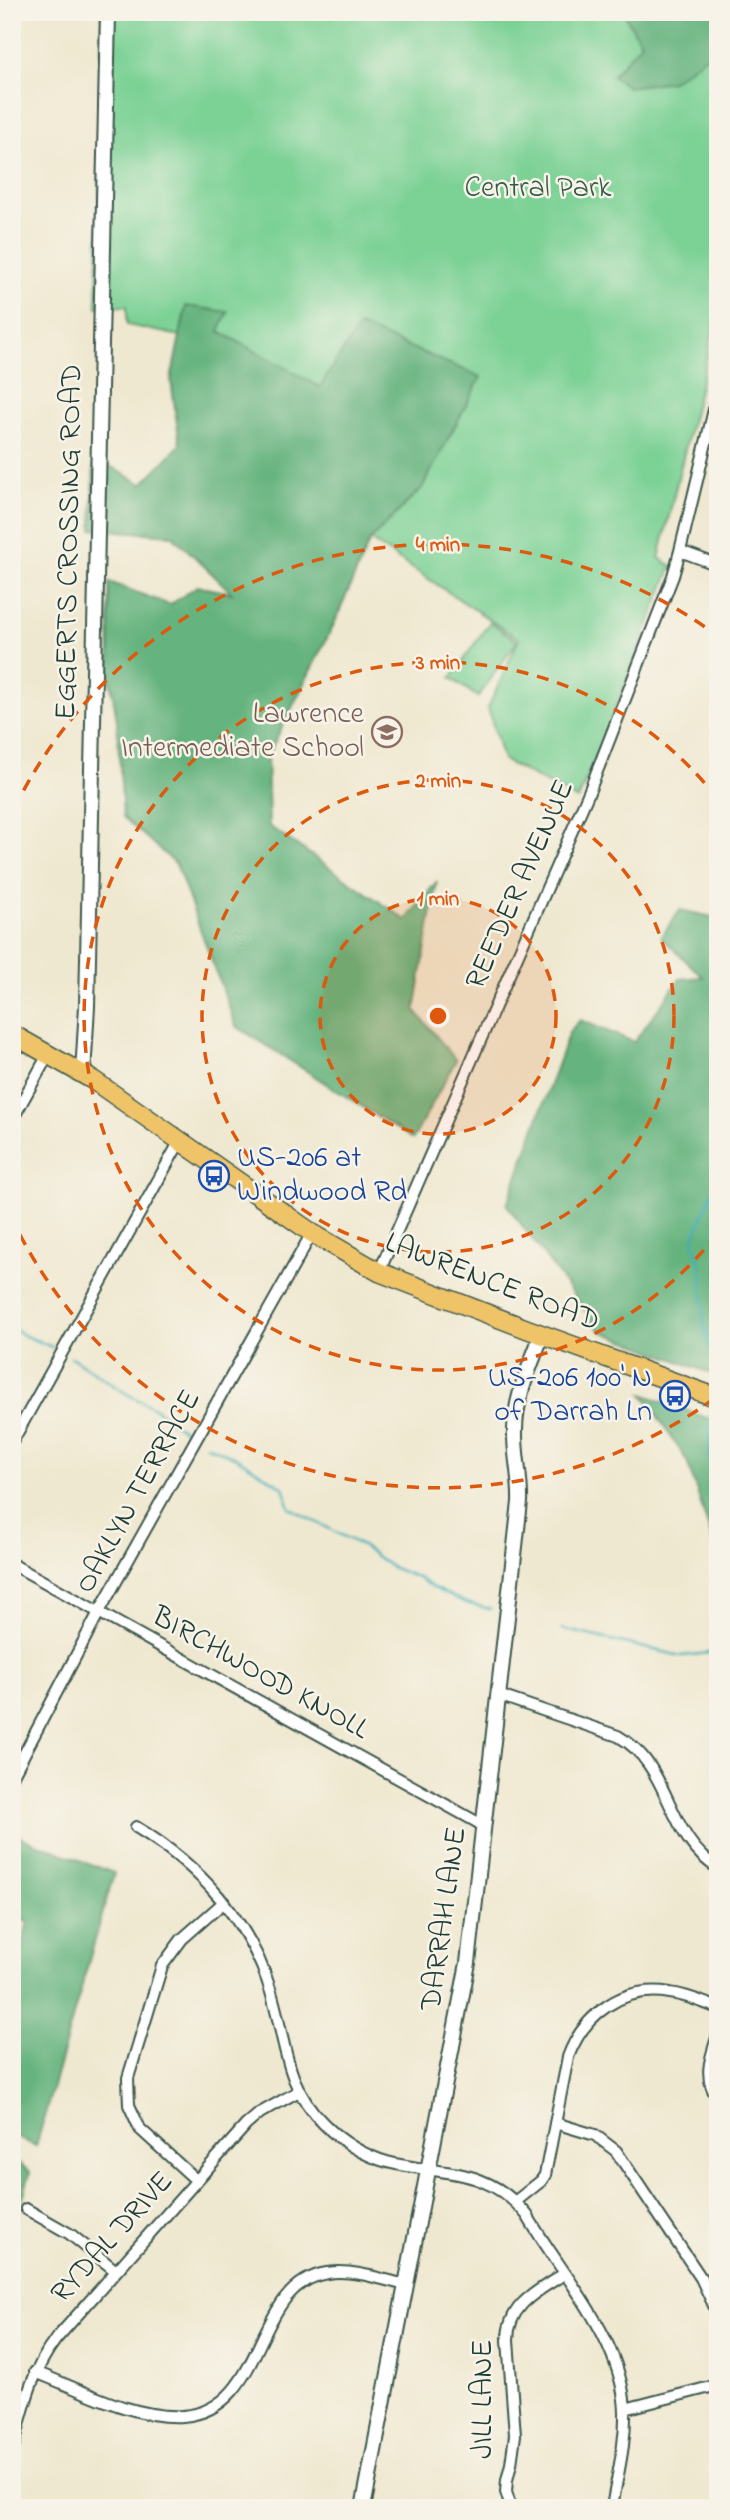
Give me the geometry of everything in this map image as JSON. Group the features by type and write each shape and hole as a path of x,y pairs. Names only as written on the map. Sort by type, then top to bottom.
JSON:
{"main road":[{"name":"LAWRENCE ROAD","path":"12,1034 83,1074 312,1233 379,1272 711,1396"}],"street":[{"name":"EGGERTS CROSSING ROAD","path":"83,1074 87,1006 108,12"},
{"name":"REEDER AVENUE","path":"379,1272 589,792 673,576 718,393"},
{"path":"680,551 718,565"},
{"path":"12,1120 49,1054"},
{"path":"12,1442 180,1141"},
{"name":"OAKLYN TERRACE","path":"12,1777 99,1612 312,1233"},
{"name":"DARRAH LANE","path":"363,2508 468,1963 520,1502 520,1471 514,1432 516,1411 542,1334"},
{"name":"BIRCHWOOD KNOLL","path":"12,1564 484,1826"},
{"path":"498,1695 628,1742 639,1751 653,1770 687,1840 695,1851 718,1868"},
{"path":"136,1827 191,1866 239,1923 262,1967 278,2015 285,2054 299,2091 321,2122 349,2144 386,2161 473,2177 488,2182 516,2201 603,2333 611,2350 622,2386 625,2409 623,2447 612,2508"},
{"path":"196,2180 139,2129 129,2105 128,2078 162,1966 182,1939 224,1902"},
{"path":"516,2201 545,2175 568,2057 590,2019 602,2009 628,1996 658,1992 685,1996 718,2008"},
{"path":"718,2035 708,2074 710,2085 718,2099"},
{"name":"RYDAL DRIVE","path":"12,2452 35,2372 56,2339 246,2125 260,2113 299,2091"},
{"path":"555,2123 595,2135 616,2151 701,2278 718,2314"},
{"path":"26,2209 71,2234 116,2271"},
{"path":"35,2372 141,2411 180,2416 195,2414 220,2403 237,2386 282,2302 301,2283 336,2272 406,2284"},
{"name":"JILL LANE","path":"511,2508 506,2491 515,2435 509,2325 524,2300 564,2274"},
{"path":"625,2409 718,2385"}],"green space":[{"name":"Central Park","path":"102,12 718,12 718,310 659,558 672,566 578,800 503,760 488,708 519,639 370,540 422,488 480,377 324,395 214,343 127,325 127,306 97,307"},
{"path":"623,12 718,12 718,52 715,50 672,81 628,87 612,76 641,43"},
{"path":"186,306 228,312 219,331 320,387 359,326 481,377 422,488 370,540 334,624 267,757 269,826 406,920 437,881 415,1010 456,1060 413,1139 236,1026 176,864 123,817 117,720 110,678 109,582 170,605 197,586 232,593 172,535 92,529 94,457 142,484 180,445 171,380"},
{"path":"490,622 517,641 478,697 451,678"},
{"path":"680,910 718,918 718,1376 600,1331 507,1205 569,1032 580,1020 634,1042 680,979 703,977 661,937"},
{"path":"643,1394 715,1421 711,1461 718,1498 718,1557 687,1461"},
{"path":"12,1834 114,1873 36,2146 12,2135 12,1972 16,1972 28,1921 12,1917"},
{"path":"14,2159 30,2172 12,2239 12,2164"}],"waterway":[{"path":"713,1388 715,1370 704,1324 701,1266 693,1240 718,1178"},
{"path":"12,1327 23,1335 52,1347"},
{"path":"71,1357 127,1394 156,1409 187,1432"},
{"path":"712,1402 709,1455 718,1508"},
{"path":"206,1445 237,1458 283,1487 290,1508 362,1546 391,1567 466,1603 490,1609"},
{"path":"562,1629 681,1656 709,1653 718,1657"}],"place":[{"name":"Lawrence Intermediate School","path":"387,732"},
{"name":"US-206 at Windwood Rd","path":"214,1176"},
{"name":"US-206 100' N of Darrah Ln","path":"675,1396"}]}
